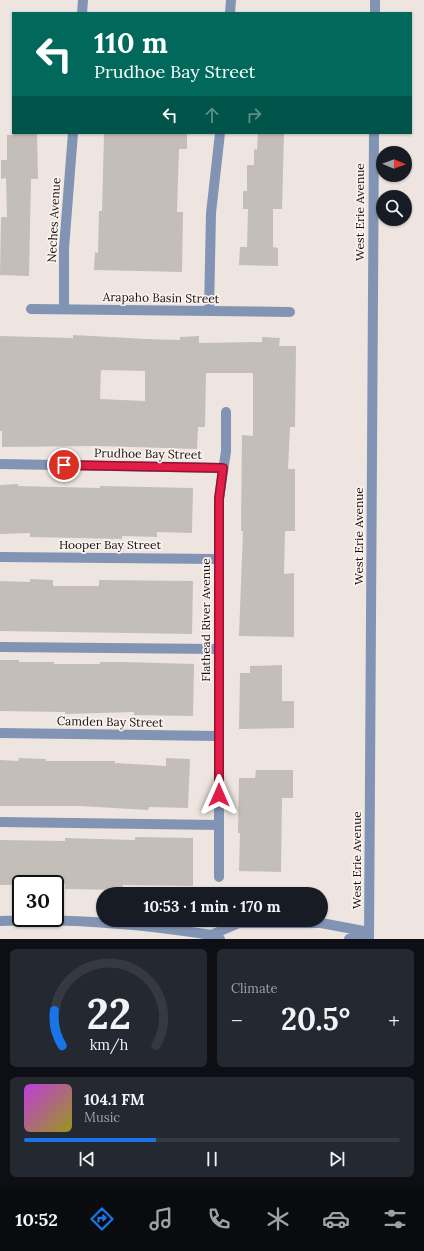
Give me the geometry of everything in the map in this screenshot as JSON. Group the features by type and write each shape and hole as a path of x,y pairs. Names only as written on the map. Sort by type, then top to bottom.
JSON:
{"street":[{"path":"82,12 83,0"},
{"path":"230,12 231,0"},
{"path":"375,0 375,12"},
{"name":"Neches Avenue","path":"64,309 64,248 73,134"},
{"path":"209,311 211,214 220,134"},
{"name":"West Erie Avenue","path":"369,936 374,134"},
{"name":"Arapaho Basin Street","path":"31,309 290,312"},
{"name":"Flathead River Avenue","path":"219,877 219,499 223,468 226,412"},
{"name":"Prudhoe Bay Street","path":"0,464 223,468"},
{"name":"Hooper Bay Street","path":"0,557 219,559"},
{"path":"0,647 218,650"},
{"name":"Camden Bay Street","path":"0,733 219,736"},
{"path":"0,822 219,825"},
{"path":"0,921 88,920 134,924 216,937 239,923 321,922 369,936"},
{"path":"349,939 369,936"}],"building":[{"path":"37,134 38,179 31,179 29,276 0,275 1,217 7,217 6,178 1,179 1,160 7,160 7,135"},
{"path":"104,134 187,134 187,149 179,149 177,212 183,212 182,272 94,270 95,252 98,253 99,211 102,211"},
{"path":"258,134 284,134 282,209 273,209 273,247 278,248 278,266 239,265 240,247 247,247 248,209 243,209 243,191 247,191 247,165 254,165 254,149 257,150"},
{"path":"73,335 180,340 180,337 199,336 199,343 262,342 262,337 280,338 279,346 296,346 295,427 290,427 288,469 295,469 295,531 285,531 284,574 294,573 294,637 239,636 243,531 241,531 242,435 253,436 253,373 206,373 205,427 198,427 197,449 100,446 2,447 2,431 0,431 0,336 73,338","holes":["101,370 145,371 145,401 100,399"]},
{"path":"18,484 18,486 100,488 100,486 193,488 192,533 157,532 157,537 122,536 122,539 30,537 30,533 0,534 0,485"},
{"path":"30,579 53,580 53,586 99,586 99,580 193,581 192,634 0,631 0,581 30,582"},
{"path":"0,660 19,660 19,662 54,662 54,664 100,664 100,662 124,662 194,664 193,716 134,715 134,712 65,714 65,712 0,711"},
{"path":"282,665 282,701 294,701 294,728 239,729 240,673 250,673 250,666"},
{"path":"19,758 46,759 46,761 115,761 115,763 166,766 166,758 190,759 188,808 149,807 148,810 80,806 0,806 0,760 18,761"},
{"path":"256,770 293,770 293,798 282,798 281,872 239,871 239,778 255,778"},
{"path":"135,837 193,838 193,886 123,885 123,887 96,887 96,890 65,889 64,875 12,875 12,885 0,885 0,840 65,841 65,838 135,840"}],"route":[{"path":"64,465 223,468 219,499 219,795"}]}
